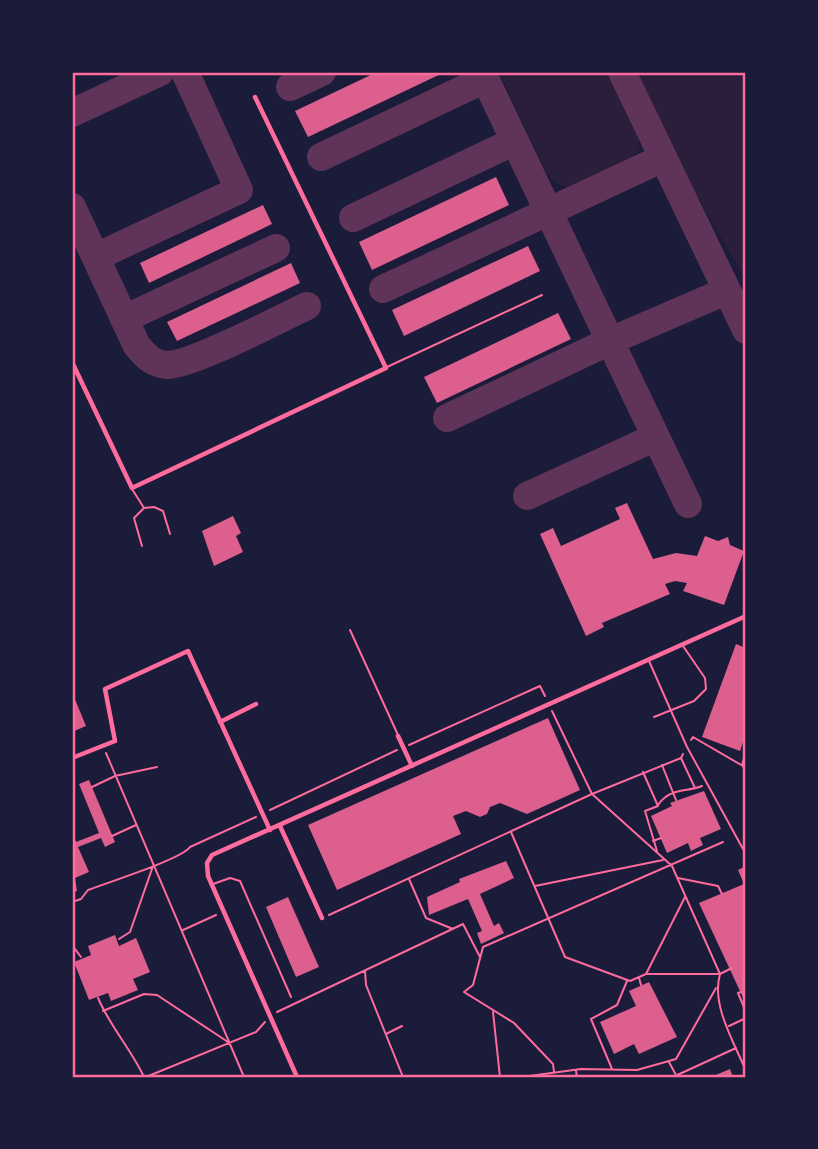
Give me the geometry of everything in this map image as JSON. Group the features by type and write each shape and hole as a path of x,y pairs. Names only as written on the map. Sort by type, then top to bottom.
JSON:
{"street":[{"path":"72,362 132,488 386,368 255,97"},
{"path":"297,1077 208,876 207,863 212,855 746,616"},
{"path":"72,758 115,741 105,689 188,651 270,830"},
{"path":"220,722 256,704"},
{"path":"398,736 412,766"},
{"path":"280,826 322,918"}],"lane":[{"path":"386,368 542,295"},
{"path":"132,488 144,508"},
{"path":"142,546 134,518 144,508 154,507 163,511 170,534"},
{"path":"350,630 398,736"},
{"path":"654,717 694,701 706,689 705,678 683,645"},
{"path":"648,661 687,747 743,849"},
{"path":"212,884 230,878 240,881 291,997"}],"path":[{"path":"522,1077 576,1070 637,1070 676,1059 716,988 720,974 672,866 592,794 540,686"},
{"path":"322,918 592,794 681,758 693,737 741,765 746,774"},
{"path":"103,746 244,1077"},
{"path":"741,765 746,752"},
{"path":"681,758 695,789"},
{"path":"662,764 676,800"},
{"path":"92,786 116,776 157,768"},
{"path":"643,772 658,806"},
{"path":"660,855 652,841 645,811 658,806 665,795 702,786"},
{"path":"72,902 81,899 88,890 153,865 262,814 274,805"},
{"path":"112,836 136,825"},
{"path":"511,831 565,957 627,980 646,974 720,974 732,968"},
{"path":"652,841 661,838"},
{"path":"554,1072 553,1064 514,1023 464,992 473,985 483,947 723,842"},
{"path":"697,848 699,853"},
{"path":"534,887 665,859"},
{"path":"119,939 130,932 153,865"},
{"path":"677,877 718,886 722,894"},
{"path":"408,878 426,918 454,929"},
{"path":"646,974 685,896"},
{"path":"182,930 224,912"},
{"path":"98,998 103,1011 145,1077 256,1032 270,1015 463,925 481,958"},
{"path":"72,945 81,957"},
{"path":"365,970 366,985 403,1077"},
{"path":"638,977 641,985"},
{"path":"612,1069 591,1020 617,1005 627,980"},
{"path":"716,988 746,1071"},
{"path":"741,992 738,993 746,1012"},
{"path":"103,1011 152,993 229,1043"},
{"path":"493,1010 500,1077"},
{"path":"728,1026 746,1018"},
{"path":"385,1034 402,1026"},
{"path":"669,1061 676,1077 737,1048"},
{"path":"576,1070 577,1077"}],"shaded area":[{"path":"499,72 611,72 638,131 640,150 617,166 584,182 569,187 559,184 546,172"},
{"path":"637,72 746,72 746,281 690,183"}],"building":[{"path":"377,72 445,72 308,137 295,111"},
{"path":"496,177 509,205 372,270 359,242"},
{"path":"263,205 272,224 149,283 140,263"},
{"path":"528,246 540,271 404,336 392,310"},
{"path":"291,263 300,283 177,341 167,322"},
{"path":"558,313 571,339 437,403 424,377"},
{"path":"627,503 653,559 676,553 697,556 705,536 718,541 728,537 730,545 744,551 724,605 683,591 687,583 675,581 665,584 670,594 602,623 604,627 586,636 540,534 553,528 561,546 620,519 615,508"},
{"path":"233,516 241,533 236,536 243,552 214,566 202,531"},
{"path":"736,644 746,648 746,733 740,751 702,737"},
{"path":"72,692 86,726 72,732"},
{"path":"548,718 580,790 527,814 500,803 490,807 487,814 480,817 466,811 453,816 461,834 337,890 308,825"},
{"path":"89,780 115,842 105,847 101,838 78,847 89,872 75,878 77,891 72,893 72,832 76,842 99,833 79,784"},
{"path":"704,791 721,829 700,838 703,845 691,851 688,843 667,853 651,816 672,806 670,803"},
{"path":"506,861 514,878 480,894 494,926 499,923 504,933 481,944 477,933 482,931 468,899 429,915 427,897 460,882 459,879"},
{"path":"746,866 746,1004 699,903 744,884 738,870"},
{"path":"288,897 319,967 296,977 266,907"},
{"path":"115,935 119,946 136,938 150,972 133,979 138,990 111,1001 108,993 89,1000 74,962 91,955 88,946"},
{"path":"649,982 677,1037 639,1054 634,1044 614,1054 600,1022 636,1006 629,991"},
{"path":"730,1069 733,1077 711,1077"}],"taxiway":[{"path":"72,113 160,72"},
{"path":"96,257 239,190 185,72"},
{"path":"290,87 322,72"},
{"path":"447,418 610,341 482,72"},
{"path":"622,72 746,330"},
{"path":"321,157 485,79"},
{"path":"353,218 515,141"},
{"path":"383,289 663,158"},
{"path":"72,207 137,346 157,363 167,365 196,358 307,306"},
{"path":"124,319 276,248"},
{"path":"688,504 610,341 726,291"},
{"path":"527,496 656,437"}]}
